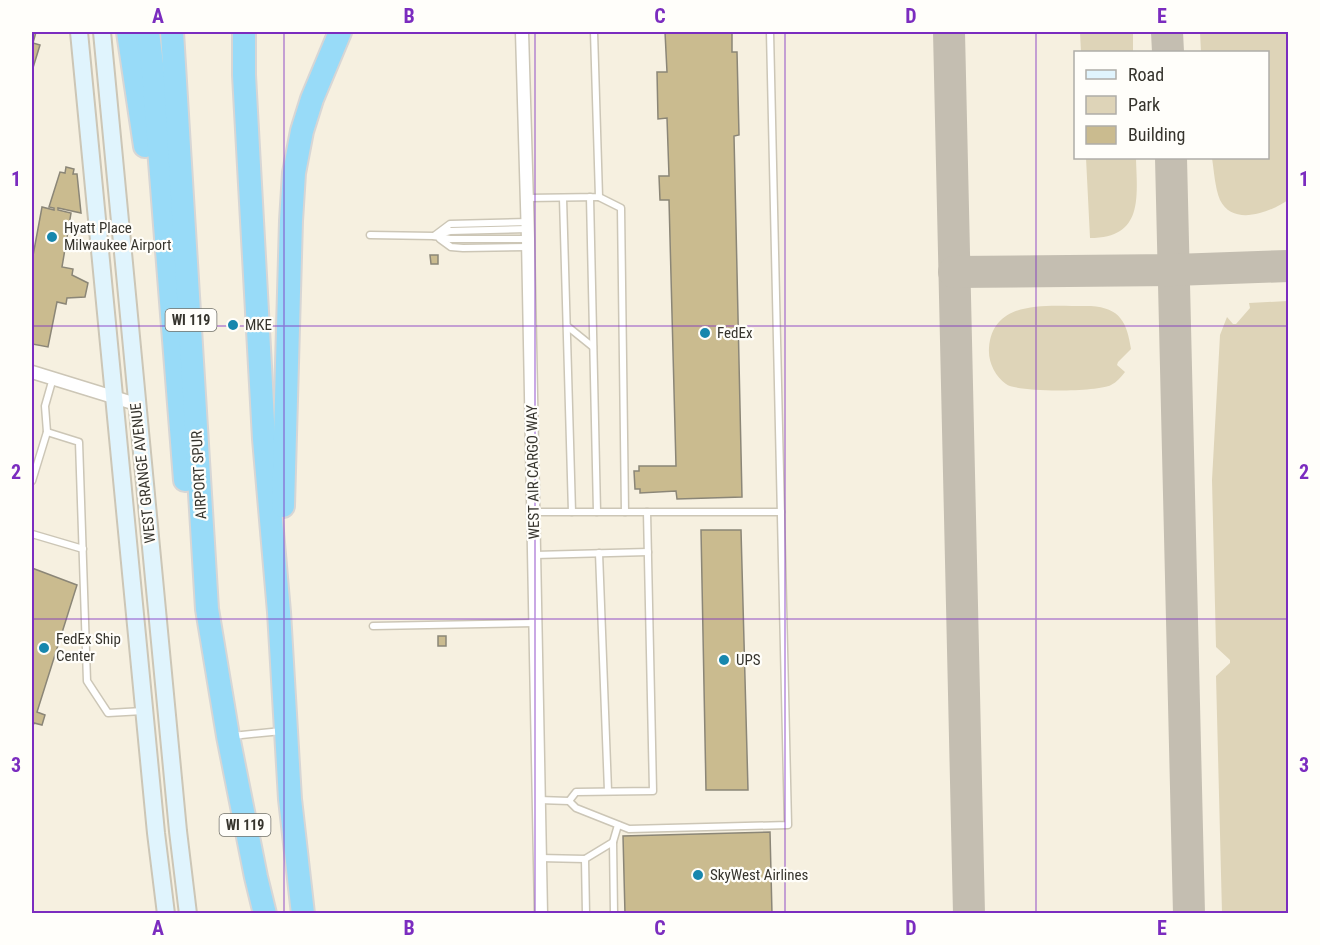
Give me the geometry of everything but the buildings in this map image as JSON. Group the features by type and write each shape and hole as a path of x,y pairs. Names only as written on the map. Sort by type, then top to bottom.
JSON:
{"highway":[{"path":"128,32 158,234 168,278"},
{"path":"148,32 184,475 207,609"},
{"name":"AIRPORT SPUR","path":"172,32 207,609 228,736 265,914"},
{"name":"WI 119","path":"244,32 246,122 264,427 279,612 290,799 303,914"},
{"path":"279,612 293,187 296,160 316,84 340,32"}],"street":[{"name":"WEST GRANGE AVENUE","path":"79,32 122,490 166,914"},
{"name":"WEST GRANGE AVENUE","path":"102,32 136,404 188,914"},
{"name":"WEST AIR CARGO WAY","path":"522,32 542,914"},
{"path":"32,372 136,404"},
{"path":"122,490 145,488"},
{"path":"156,833 178,831"}],"lane":[{"path":"594,32 599,197"},
{"path":"539,800 569,801 576,808 618,825 638,830 788,825 770,32"},
{"path":"590,197 597,512"},
{"path":"527,198 599,197 621,208 625,512"},
{"path":"563,198 572,512"},
{"path":"370,235 434,236 450,231 528,234"},
{"path":"434,236 451,247 463,248 528,234"},
{"path":"567,326 593,347"},
{"path":"32,481 46,432 45,406 53,378"},
{"path":"46,432 79,442 87,681 108,713 144,711"},
{"path":"534,512 781,512"},
{"path":"569,801 576,792 653,790 647,512"},
{"path":"32,534 83,549"},
{"path":"535,555 648,552"},
{"path":"599,553 608,791"},
{"path":"373,626 536,623"},
{"path":"228,736 286,730"},
{"path":"614,914 613,842 618,825"},
{"path":"540,858 585,859 613,842"},
{"path":"585,859 586,914"}],"green space":[{"path":"1080,32 1133,32 1133,51 1081,51"},
{"path":"1200,32 1288,32 1288,200 1281,205 1252,215 1234,213 1226,208 1218,195 1212,159 1269,159 1269,51 1201,51"},
{"path":"1086,159 1136,159 1136,200 1134,213 1129,223 1120,231 1108,236 1090,238"},
{"path":"1288,301 1288,913 1222,913 1216,676 1230,663 1230,660 1216,647 1212,480 1220,335 1227,317 1233,324 1236,324 1250,308 1249,303"},
{"path":"1101,307 1115,313 1127,331 1131,349 1118,362 1117,365 1125,372 1115,382 1091,389 1058,391 1013,387 999,377 991,363 989,348 993,331 1001,320 1013,312 1028,308"}],"taxiway":[{"path":"949,32 969,914"},
{"path":"1167,32 1168,51"},
{"path":"1171,159 1189,914"},
{"path":"954,272 1174,270 1288,266"}],"place":[{"name":"Hyatt Place Milwaukee Airport","path":"52,237"},
{"name":"MKE","path":"233,325"},
{"name":"FedEx","path":"705,333"},
{"name":"FedEx Ship Center","path":"44,648"},
{"name":"UPS","path":"724,660"},
{"name":"SkyWest Airlines","path":"698,875"}]}
